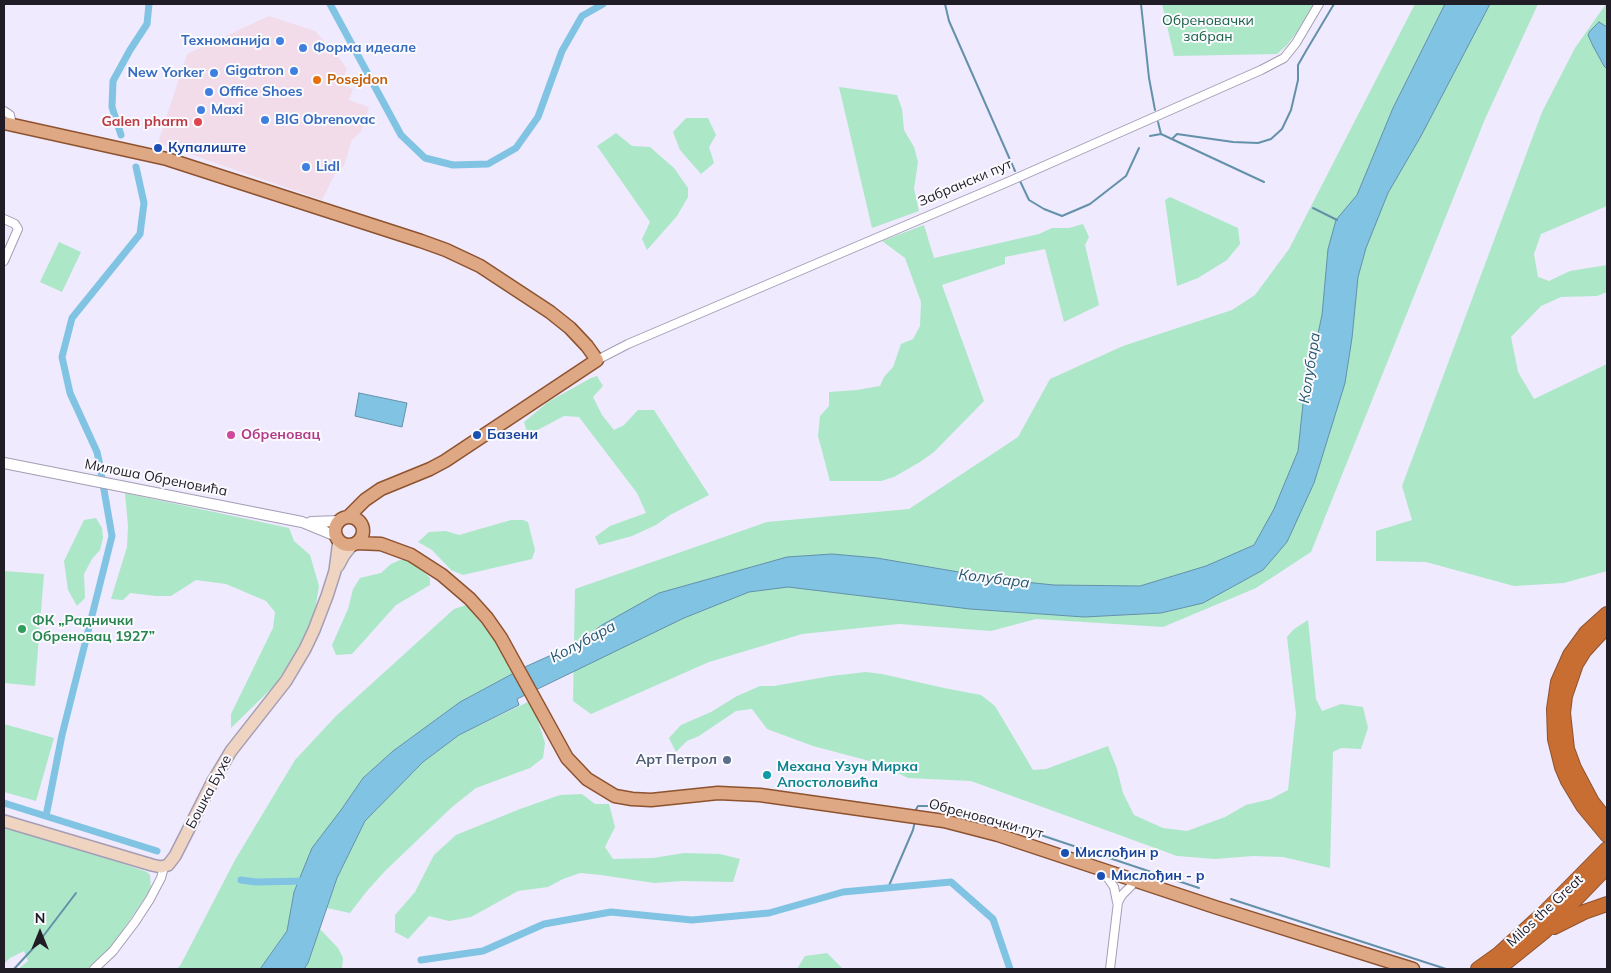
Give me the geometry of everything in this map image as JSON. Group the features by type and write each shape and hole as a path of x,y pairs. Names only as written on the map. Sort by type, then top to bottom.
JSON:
{"highway":[{"path":"1607,614 1586,633 1570,655 1558,682 1554,709 1555,739 1562,767 1583,806 1607,830"},
{"path":"1607,626 1584,651 1576,664 1565,696 1563,713 1567,749 1574,768 1607,830"},
{"name":"Milos the Great","path":"1478,969 1499,954 1544,913 1607,850"},
{"name":"Milos the Great","path":"1498,969 1544,931 1607,867"},
{"path":"1544,931 1584,912 1607,904"}],"main road":[{"path":"8,124 166,159 421,240 446,250 480,266 550,312 570,328 597,360 445,460 430,469 389,485 365,500 353,522 336,528 337,538 343,544 355,544 362,535 353,522"},
{"name":"Милоша Обреновића","path":"353,522 435,570 463,592 487,618 507,648"},
{"name":"Бошка Бухе","path":"335,572 337,538"},
{"name":"Милоша Обреновића","path":"355,544 378,543 400,550"},
{"name":"Бошка Бухе","path":"164,867 175,856 213,781 231,751 286,681 305,649 322,612 335,572 344,555 355,544"},
{"name":"Обреновачки пут","path":"507,648 557,743 572,764 587,779 608,792 622,797 651,800 700,794 736,793 916,816 954,823 998,835 1103,871 1413,969"},
{"path":"4,821 152,866 164,867"}],"street":[{"name":"Забрански пут","path":"597,360 628,344 1010,181 1260,70 1284,58 1319,4"},
{"path":"4,111 10,115 8,124"},
{"path":"4,219 15,224 18,229 4,261"},
{"name":"Милоша Обреновића","path":"6,462 302,522 353,522"},
{"name":"Милоша Обреновића","path":"302,522 337,538"},
{"path":"94,969 113,951 138,917 161,878 164,867"},
{"path":"1103,871 1114,887 1118,906"},
{"path":"1110,969 1118,906 1122,895 1134,881"}],"shaded area":[{"name":"BIG Obrenovac","path":"269,16 315,31 347,69 341,84 353,89 349,100 369,107 361,132 352,140 344,166 337,170 322,200 158,143 187,54"}],"green space":[{"name":"Обреновачки забран","path":"1162,4 1315,4 1287,45 1277,54 1174,56"},
{"path":"1415,4 1538,4 1485,119 1311,552 1256,588 1163,627 1036,619 991,631 899,624 802,634 709,662 591,714 573,701 575,589 767,522 909,509 1018,437 1050,379 1123,346 1232,310 1255,295 1289,249"},
{"path":"1606,4 1607,206 1541,234 1534,254 1538,277 1549,281 1570,271 1607,265 1607,292 1597,296 1561,297 1541,306 1511,337 1518,372 1534,399 1607,364 1607,571 1564,583 1514,586 1426,562 1376,561 1376,531 1412,520 1402,486 1542,112 1575,48"},
{"path":"839,87 897,95 902,109 904,130 914,147 918,162 914,189 919,211 872,228"},
{"path":"686,118 708,118 716,135 709,147 714,163 701,174 680,150 673,132"},
{"path":"616,133 632,146 650,147 674,168 688,188 688,197 677,216 647,250 642,239 650,222 597,146"},
{"path":"1170,197 1238,228 1240,244 1227,260 1198,278 1177,286 1165,200"},
{"path":"1083,224 1089,237 1085,245 1099,305 1064,322 1045,249 1005,257 1005,264 942,285 984,401 934,452 894,477 881,481 830,481 818,436 820,416 829,406 829,392 880,386 884,377 893,367 901,344 913,339 920,326 921,302 905,258 882,241 924,225 934,258 1039,234 1052,228 1069,228"},
{"path":"59,242 81,252 62,292 40,282"},
{"path":"597,376 603,386 593,397 602,415 614,430 624,425 638,410 654,410 709,495 670,515 656,525 632,536 599,545 595,537 610,526 646,513 637,493 579,417 564,416 528,435 524,422 548,402"},
{"path":"125,493 289,528 294,541 310,555 319,586 314,616 306,635 276,684 231,728 231,714 273,628 275,612 266,601 226,584 196,580 171,596 130,593 123,600 111,599 127,547 128,526"},
{"path":"96,518 102,528 103,538 100,550 92,559 84,574 85,598 77,606 68,590 64,561 84,520"},
{"path":"511,520 528,522 535,550 532,559 463,575 451,570 432,550 418,542 429,532 446,531 459,535"},
{"path":"400,560 408,560 426,574 430,578 430,585 396,605 352,654 336,655 332,645 348,609 353,589 360,578 381,573 391,564"},
{"name":"ФК „Раднички Обреновац 1927”","path":"4,571 44,574 35,686 4,683"},
{"path":"466,605 495,639 514,673 460,702 393,751 363,778 341,810 294,892 287,931 260,969 176,969 180,966 235,860 295,760 336,716 454,609"},
{"path":"1308,620 1316,699 1322,711 1341,704 1363,707 1368,728 1361,749 1341,748 1333,752 1330,868 1283,857 1253,856 1215,859 1177,856 971,781 908,778 877,763 813,746 767,729 752,709 736,711 699,736 687,741 676,752 669,738 681,725 711,712 737,696 760,686 774,686 866,672 882,674 981,695 995,706 1033,770 1046,769 1108,746 1117,769 1123,793 1134,815 1163,828 1187,831 1225,817 1246,805 1271,799 1288,790 1296,714 1287,637 1294,629"},
{"path":"528,702 534,708 545,743 543,758 530,768 476,788 452,807 385,871 350,913 327,908 337,878 365,821 393,791 423,762 459,735"},
{"path":"4,724 54,738 36,801 4,792"},
{"path":"582,794 595,804 609,804 615,827 605,847 613,859 653,858 684,853 720,854 740,859 733,882 684,881 654,883 580,873 548,887 518,891 471,917 449,921 429,916 408,939 395,932 395,915 415,892 434,855 456,835 560,795"},
{"path":"4,824 139,869 150,875 151,889 112,946 87,969 18,969 28,961 24,951 10,958 4,964"},
{"path":"320,929 338,948 343,958 342,969 304,969"},
{"path":"827,953 843,969 797,969 805,956"}],"water":[{"name":"Колубара","path":"1445,4 1490,4 1421,136 1388,193 1366,248 1358,277 1345,383 1314,483 1287,542 1263,570 1203,603 1161,613 1084,617 970,609 788,587 749,592 684,618 517,699 519,705 459,735 423,762 365,821 337,878 308,963 304,969 260,969 287,931 294,892 312,848 363,778 393,751 460,702 527,666 578,643 602,625 659,593 787,557 832,554 877,558 1005,580 1054,585 1140,586 1206,566 1254,545 1274,509 1298,451 1303,404 1322,315 1328,249 1336,220 1357,195 1393,108"},
{"path":"1599,22 1607,27 1607,69 1588,35"},
{"path":"359,393 407,403 402,427 355,416"}],"waterway":[{"path":"121,135 112,107 113,81 147,24 149,4"},
{"path":"330,4 401,135 425,158 453,165 488,164 516,148 538,117 562,51 582,16 603,4"},
{"path":"945,4 949,21 1015,171"},
{"path":"1141,4 1149,78 1155,110"},
{"path":"1172,139 1177,134 1233,142 1258,143 1271,139 1282,129 1291,110 1298,80 1298,65 1334,4"},
{"path":"1158,122 1161,134"},
{"path":"1150,136 1161,134 1264,182"},
{"path":"1020,181 1029,200 1044,209 1062,216 1090,204 1126,176 1139,148"},
{"path":"46,816 62,735 112,536 97,452 70,393 62,357 72,318 140,234 144,203 136,167"},
{"path":"1313,208 1337,220"},
{"path":"4,803 157,851"},
{"path":"915,811 918,806 941,806 996,820 1199,888"},
{"path":"888,888 913,830 915,821"},
{"path":"241,880 256,882 308,881"},
{"path":"421,960 483,951 544,924 611,912 692,920 769,913 843,892 951,882 993,919 1010,969"},
{"path":"14,969 38,943 76,893"},
{"path":"1231,899 1446,969"}],"place":[{"name":"Техноманија","path":"280,41"},
{"name":"Форма идеале","path":"303,48"},
{"name":"Gigatron","path":"294,71"},
{"name":"New Yorker","path":"214,73"},
{"name":"Posejdon","path":"317,80"},
{"name":"Office Shoes","path":"209,92"},
{"name":"Maxi","path":"201,110"},
{"name":"BIG Obrenovac","path":"265,120"},
{"name":"Galen pharm","path":"198,122"},
{"name":"Купалиште","path":"158,148"},
{"name":"Lidl","path":"306,167"},
{"name":"Обреновац","path":"231,435"},
{"name":"Базени","path":"477,435"},
{"name":"ФК „Раднички Обреновац 1927”","path":"22,629"},
{"name":"Арт Петрол","path":"727,760"},
{"name":"Механа Узун Мирка Апостоловића","path":"767,775"},
{"name":"Мислођин р","path":"1065,853"},
{"name":"Мислођин - р","path":"1101,876"}]}
